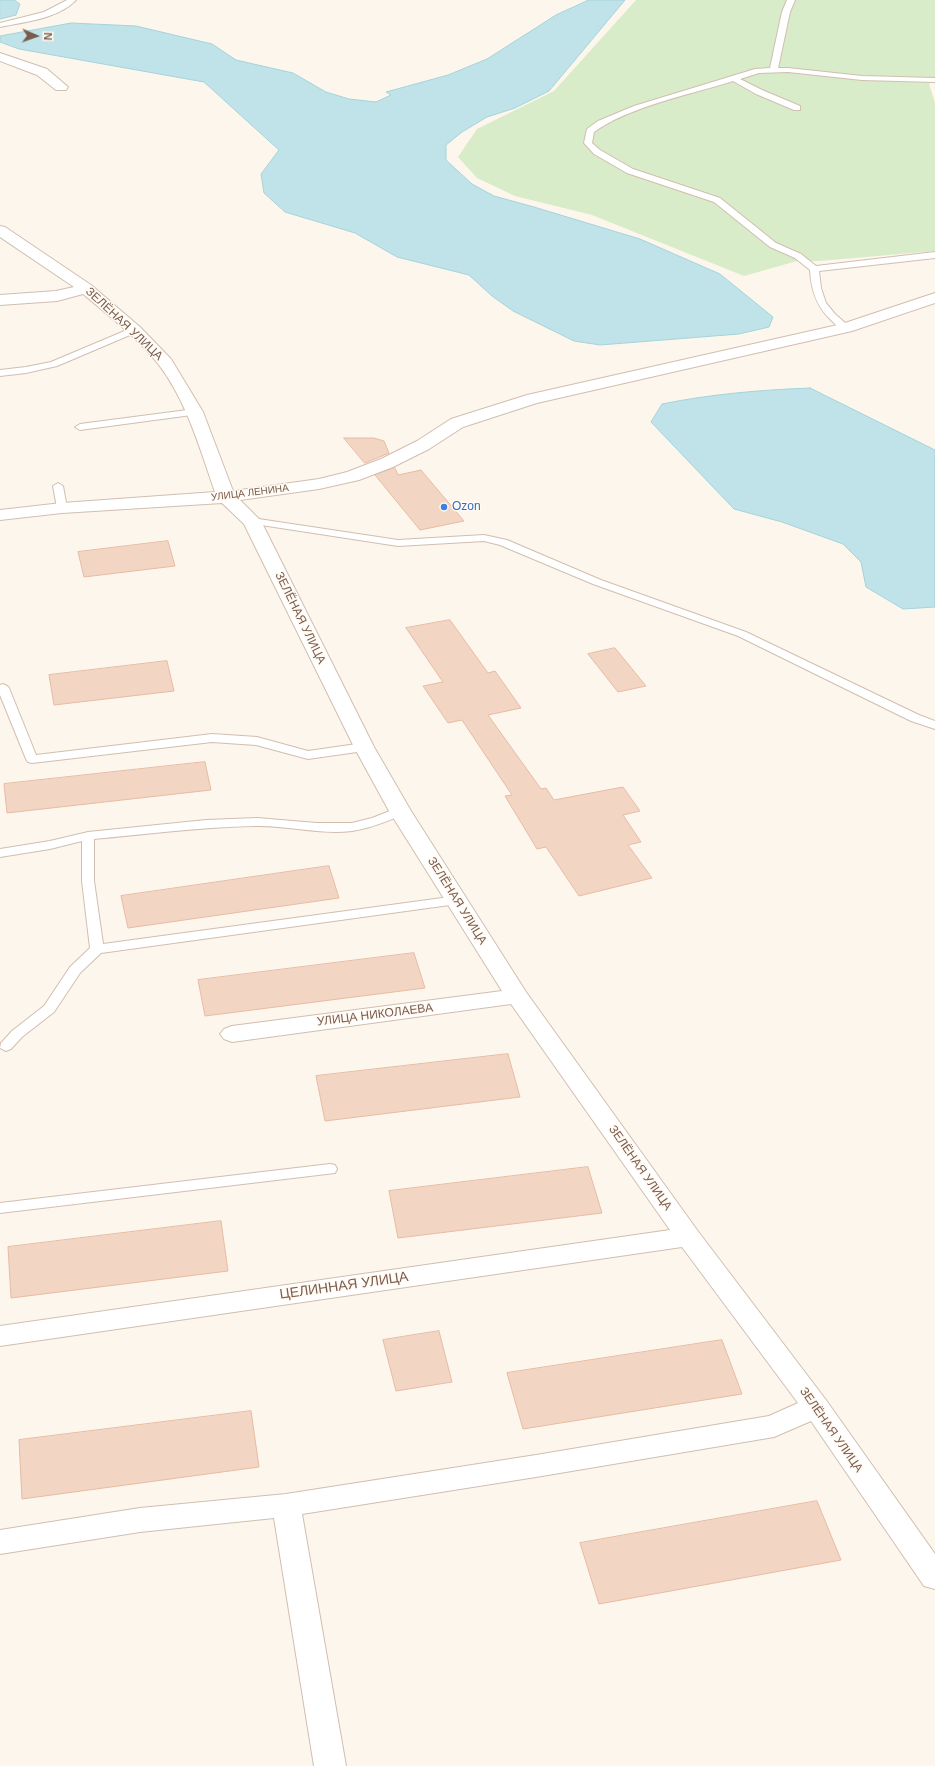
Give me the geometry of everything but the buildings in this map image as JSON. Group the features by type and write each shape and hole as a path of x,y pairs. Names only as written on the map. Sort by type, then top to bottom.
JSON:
{"street":[{"path":"0,57 42,72 61,87"},
{"name":"ЗЕЛЁНАЯ УЛИЦА","path":"0,230 86,288 134,330 165,362 195,412 226,497 252,521 364,747 400,811 517,996 688,1236 816,1407 935,1577"},
{"path":"0,300 57,296 86,288"},
{"name":"УЛИЦА ЛЕНИНА","path":"0,514 62,508 226,497 319,484 353,476 387,463 423,445 457,423 533,399 846,328 935,298"},
{"name":"УЛИЦА НИКОЛАЕВА","path":"232,1034 517,996"},
{"name":"ЦЕЛИННАЯ УЛИЦА","path":"0,1336 688,1236"},
{"path":"0,1542 140,1520 286,1505 536,1466 774,1426 816,1407"},
{"path":"286,1505 330,1766"}],"lane":[{"path":"0,25 48,13 60,8 72,0"},
{"path":"774,69 774,63 786,12 791,0"},
{"path":"935,80 862,78 774,69 743,75 736,79 718,83 637,108 601,123 590,131 588,143 597,152 630,171 717,200 773,245 798,256 814,269 935,255"},
{"path":"736,79 759,92 797,108"},
{"path":"814,269 814,287 820,300 829,315 846,328"},
{"path":"0,373 26,370 54,364 134,330"},
{"path":"80,427 195,412"},
{"path":"58,486 62,508"},
{"path":"252,521 398,543 484,538 504,542 597,582 742,634 915,718 935,725"},
{"path":"3,688 32,758 212,738 257,741 308,755 364,747"},
{"path":"0,853 50,845 88,836 206,824 257,822 317,827 352,826 376,821 400,811"},
{"path":"88,836 88,881 97,949"},
{"path":"6,1046 17,1034 49,1009 75,970 97,949 457,900"},
{"path":"0,1208 330,1169"}],"green space":[{"path":"636,0 935,0 935,79 929,84 935,103 935,251 820,261 797,261 744,276 592,215 515,196 477,178 458,157 477,129 554,91"}],"water":[{"path":"0,0 14,0 20,4 16,15 0,19"},
{"path":"589,0 625,0 549,91 515,108 487,117 462,132 446,145 446,160 472,184 494,196 640,239 720,274 773,317 769,327 739,334 600,345 574,341 513,311 492,296 469,275 397,257 355,233 285,212 264,193 261,174 279,150 204,82 19,49 0,42 0,36 71,23 136,26 212,44 236,60 293,73 326,92 349,99 376,102 391,95 386,92 448,75 487,59 556,15"},
{"path":"810,388 935,450 935,607 903,609 866,587 861,562 843,544 782,522 734,509 651,422 662,404 736,393"}],"place":[{"name":"Ozon","path":"444,507"}]}
